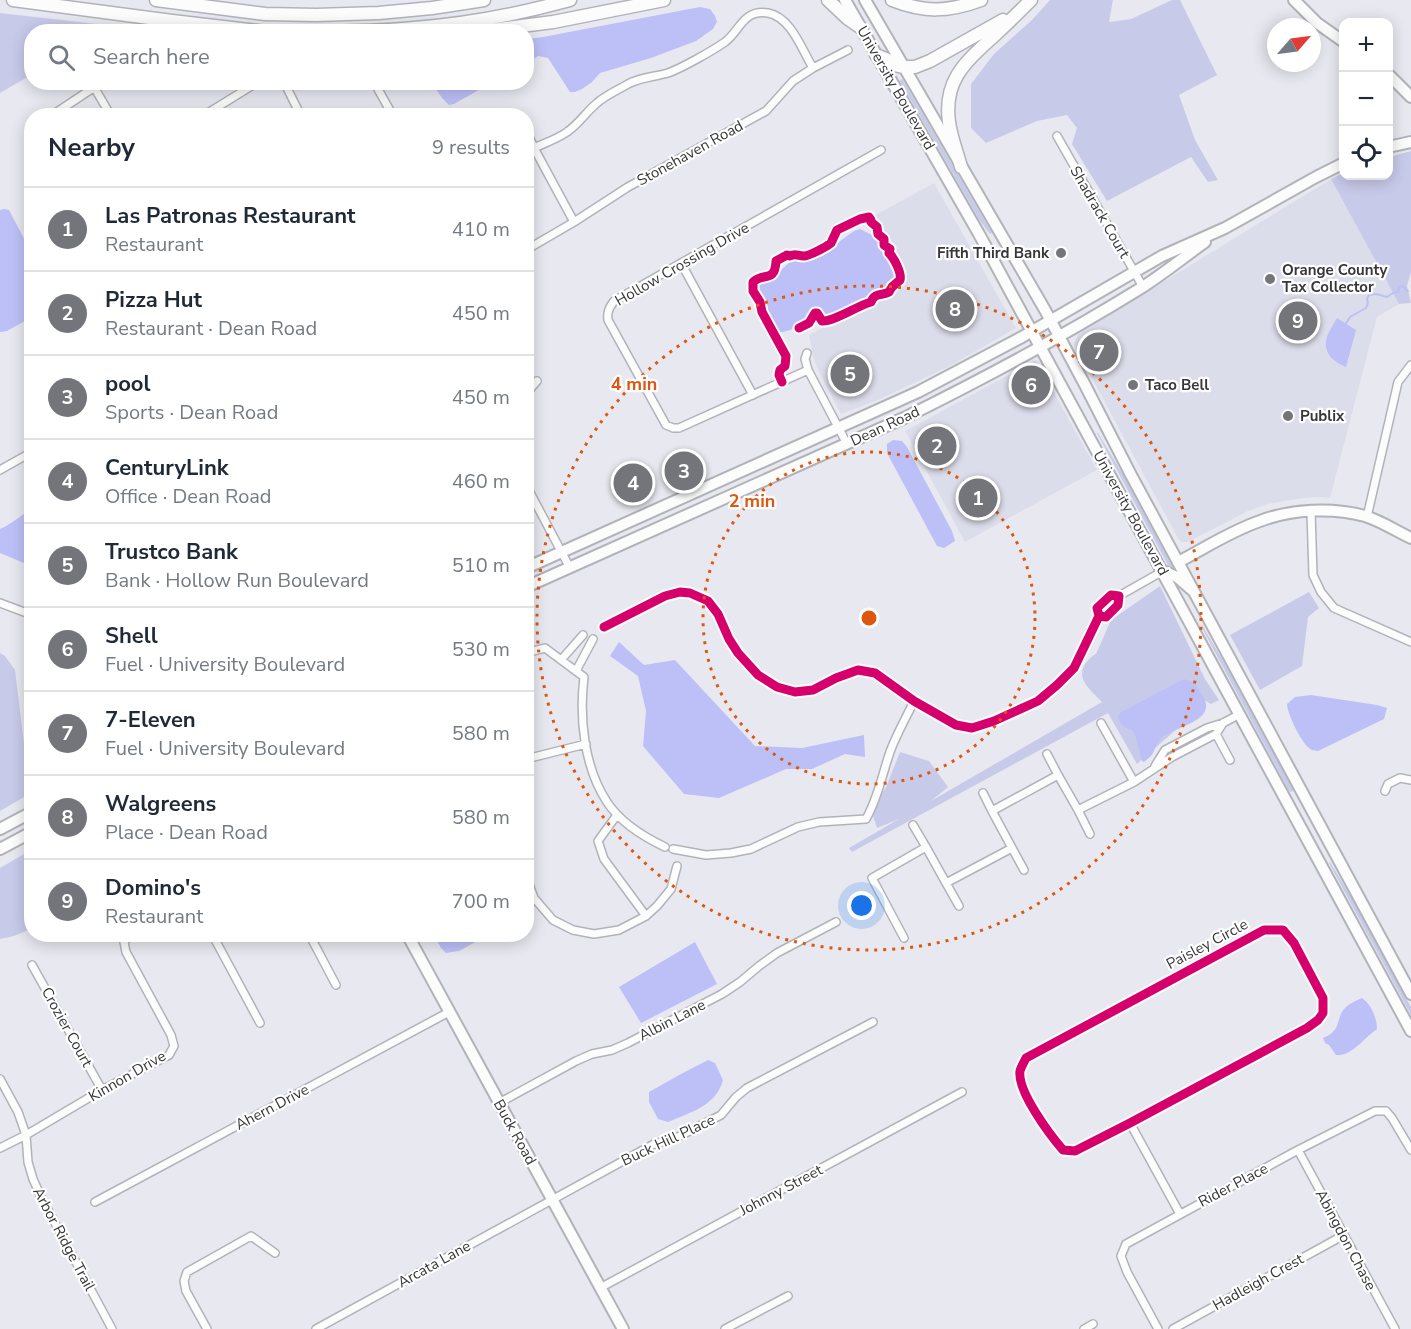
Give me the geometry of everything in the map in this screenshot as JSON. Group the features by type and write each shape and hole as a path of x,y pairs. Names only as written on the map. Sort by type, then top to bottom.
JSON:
{"highway":[{"path":"13,0 198,24"},
{"path":"156,0 266,14 316,15 379,13 484,0"},
{"path":"456,24 533,10 570,0"},
{"path":"534,24 664,0"},
{"path":"828,0 860,27"},
{"path":"892,0 922,9 943,9 962,7 981,0"},
{"path":"962,167 948,121 950,90 964,63 1031,0"},
{"path":"876,55 894,65 903,67 923,65 1020,10"}],"main road":[{"name":"University Boulevard","path":"845,0 1041,346 1411,1031"},
{"name":"University Boulevard","path":"865,0 1059,336 1192,590 1411,994"},
{"path":"1294,0 1314,20 1339,38"},
{"path":"1393,78 1411,97"},
{"path":"1393,146 1411,142"},
{"name":"Dean Road","path":"534,565 918,392 1050,321 1162,256 1225,228 1339,166"},
{"name":"Dean Road","path":"534,584 946,398 1143,287 1225,228"},
{"path":"1178,562 1242,528 1286,513 1341,512 1367,517 1411,538"},
{"path":"1163,571 1178,577 1192,590"},
{"path":"1292,810 1299,808 1306,812 1351,883"},
{"path":"0,829 24,816"},
{"path":"0,849 24,836"},
{"name":"Buck Road","path":"411,942 623,1329"}],"street":[{"path":"574,222 534,148 567,132 599,101 632,82 679,68 726,41 746,18 756,13 778,16 787,23 813,69"},
{"name":"Stonehaven Road","path":"534,245 628,187 766,111 793,81 848,50"},
{"path":"62,108 90,90"},
{"path":"96,90 106,108"},
{"path":"216,108 245,90"},
{"path":"288,90 298,108"},
{"path":"378,90 389,108"},
{"name":"Shadrack Court","path":"1057,136 1143,287"},
{"name":"Hollow Crossing Drive","path":"808,370 680,428 673,429 666,425 608,320 607,314 614,301 881,150"},
{"path":"681,263 753,395"},
{"path":"807,353 805,359 808,370 846,444"},
{"path":"1367,517 1398,382 1411,365"},
{"path":"534,385 537,381"},
{"path":"0,470 24,456"},
{"path":"534,501 570,568"},
{"path":"1311,511 1313,575 1321,592 1334,608 1411,642"},
{"path":"603,627 665,596 680,592 690,593 708,601 718,614 738,653 758,675 777,687 795,692 813,690 858,670 874,673 914,701 957,725 972,728 1007,716 1038,701 1074,668 1099,615 1097,608 1111,595 1119,596 1163,571"},
{"path":"1099,615 1106,617 1118,605 1119,596"},
{"path":"0,603 24,612"},
{"path":"561,660 583,635"},
{"path":"576,671 593,639"},
{"path":"534,651 545,648 584,677 583,720 586,744 594,777 607,802 618,815 650,840 669,848 706,855 751,849 798,827 819,822 866,819 879,789 891,750 914,701"},
{"path":"1154,768 1165,750 1240,714"},
{"path":"1101,723 1134,782"},
{"path":"1078,810 1134,782 1172,757 1216,734 1222,723"},
{"path":"1216,734 1230,760"},
{"path":"534,757 586,744"},
{"path":"1047,754 1090,834"},
{"path":"992,811 1058,775"},
{"path":"1385,791 1389,784 1400,778 1411,780"},
{"path":"983,793 1024,870"},
{"path":"618,815 598,841 604,859 646,916"},
{"path":"913,825 959,906"},
{"path":"904,938 872,878 926,847"},
{"path":"946,883 1012,848"},
{"path":"534,898 552,920 573,930 594,934 620,930 646,916 657,906 671,889 677,866"},
{"name":"Albin Lane","path":"500,1103 592,1054 612,1050 628,1043 722,994 777,954 836,922"},
{"name":"Paisley Circle","path":"1264,930 1283,930 1294,944 1323,998 1323,1013 1318,1020 1130,1123 1075,1150 1063,1150 1047,1130 1022,1084 1020,1071 1026,1059 1264,930"},
{"name":"Kinnon Drive","path":"0,1148 169,1055 174,1046 171,1035 126,952 124,942"},
{"path":"216,942 260,1023"},
{"path":"313,942 336,985"},
{"name":"Crozier Court","path":"32,964 102,1090"},
{"name":"Ahern Drive","path":"95,1202 449,1012"},
{"name":"Buck Hill Place","path":"552,1199 654,1144 674,1139 721,1115 747,1088 873,1022"},
{"name":"Arbor Ridge Trail","path":"0,1079 18,1112 26,1135 28,1162 33,1179 112,1329"},
{"name":"Johnny Street","path":"600,1288 962,1092"},
{"name":"Rider Place","path":"1158,1329 1127,1272 1121,1256 1126,1244 1298,1150 1375,1111 1386,1111 1411,1150"},
{"path":"1130,1123 1180,1214"},
{"name":"Abingdon Chase","path":"1298,1150 1395,1329"},
{"name":"Arcata Lane","path":"316,1329 552,1199"},
{"name":"Hadleigh Crest","path":"1173,1329 1344,1235"},
{"path":"207,1329 186,1291 184,1281 187,1272 251,1236 275,1253"},
{"path":"725,1329 788,1296"},
{"path":"1084,1329 1092,1324"}],"shaded area":[{"path":"1050,0 1113,0 1109,22 1131,19 1172,0 1180,0 1217,75 1179,95 1195,140 1218,180 1208,182 1191,157 1107,201 1072,144 1077,128 1067,115 1037,121 986,143 971,128 971,84 994,54 1032,20"},
{"path":"0,13 96,24 24,24 24,79 0,93"},
{"path":"901,79 992,233 990,234 980,221 900,81"},
{"path":"1411,151 1411,272 1407,286 1411,303 1399,304 1331,179 1339,175 1339,180 1393,180 1393,156"},
{"path":"1331,179 1399,304 1377,317 1330,498 1314,497 1268,504 1248,511 1188,542 1182,542 1074,345 1078,334"},
{"path":"934,183 1016,328 950,366 878,400 841,414 818,370 809,335 905,285 907,280 872,217"},
{"path":"1036,360 1097,470 965,542 905,431"},
{"path":"1097,433 1124,476 1173,567 1170,569"},
{"path":"1160,586 1205,679 1219,700 1211,704 1204,700 1179,727 1137,764 1108,713 852,852 849,848 899,819 877,828 871,810 886,787 900,752 929,761 948,787 931,801 1102,702 1084,680 1082,670 1085,664 1096,654 1111,620"},
{"path":"1309,592 1319,608 1308,617 1302,666 1260,690 1230,635"},
{"path":"1202,625 1238,686 1293,791 1289,791"},
{"path":"0,653 15,670 24,744 24,797 0,811"},
{"path":"24,854 24,932 0,939 0,868"},
{"path":"1329,863 1411,1007 1411,1015"}],"water":[{"path":"700,7 710,9 717,22 713,29 696,41 651,58 600,73 592,82 575,92 570,92 548,58 538,56 534,59 534,38"},
{"path":"437,90 479,90 454,104 449,105"},
{"path":"0,210 9,210 24,239 24,321 7,331 0,332"},
{"path":"860,229 876,237 894,268 897,278 850,310 823,322 819,314 815,313 793,329 779,332 760,294 759,282 781,270 790,262 836,244"},
{"path":"1337,318 1356,330 1346,367 1332,358 1326,346 1328,335"},
{"path":"893,440 902,441 907,447 952,531 955,541 944,548 937,546 887,453 887,444"},
{"path":"24,514 24,563 0,553 0,529"},
{"path":"619,642 644,665 675,660 755,746 802,748 864,735 865,757 845,754 812,769 786,769 719,798 684,794 643,746 646,711 638,676 610,656"},
{"path":"1184,679 1195,683 1205,701 1205,711 1196,721 1160,739 1151,756 1144,762 1135,735 1132,730 1123,726 1118,717 1121,712"},
{"path":"1311,695 1387,708 1384,719 1318,751 1306,745 1289,714 1287,704 1295,697"},
{"path":"438,942 475,942 459,951 446,953"},
{"path":"695,942 717,984 641,1023 619,987"},
{"path":"1362,998 1373,1012 1377,1029 1352,1050 1336,1055 1323,1038 1336,1028 1345,1008"},
{"path":"708,1060 715,1063 723,1080 715,1096 702,1107 668,1122 658,1119 649,1102 649,1092"}],"waterway":[{"path":"1345,325 1350,317 1366,308 1369,295 1387,297 1398,292 1399,287 1402,286 1408,291"}],"cycle path":[{"path":"782,382 779,375 780,370 785,366 786,356 762,312 760,302 753,291 753,282 771,275 774,272 776,261 787,255 804,256 822,249 831,243 837,230 869,217 877,227 878,234 884,239 884,245 890,249 889,253 897,266 900,280 889,292 877,295 871,302 827,321 822,321 815,313 809,323 799,328"},
{"path":"604,627 665,596 680,592 690,593 708,601 718,614 738,653 758,675 777,687 795,692 813,690 858,670 875,673 914,701 956,725 972,728 994,721 1038,701 1057,685 1074,668 1099,616 1097,608 1111,595 1119,596 1118,605 1106,617 1099,616"},
{"path":"1264,930 1283,930 1294,943 1323,998 1323,1013 1318,1020 1130,1123 1075,1151 1063,1150 1050,1134 1024,1090 1020,1080 1020,1071 1026,1058 1264,930"}],"place":[{"name":"Fifth Third Bank","path":"1061,253"},
{"name":"Orange County Tax Collector","path":"1270,279"},
{"name":"Walgreens","path":"955,309"},
{"name":"Domino's","path":"1298,321"},
{"name":"7-Eleven","path":"1099,352"},
{"name":"Trustco Bank","path":"850,374"},
{"name":"Shell","path":"1031,385"},
{"name":"Taco Bell","path":"1133,385"},
{"name":"Publix","path":"1288,416"},
{"name":"Pizza Hut","path":"937,446"},
{"name":"pool","path":"684,471"},
{"name":"CenturyLink","path":"633,483"},
{"name":"Las Patronas Restaurant","path":"978,498"}]}
